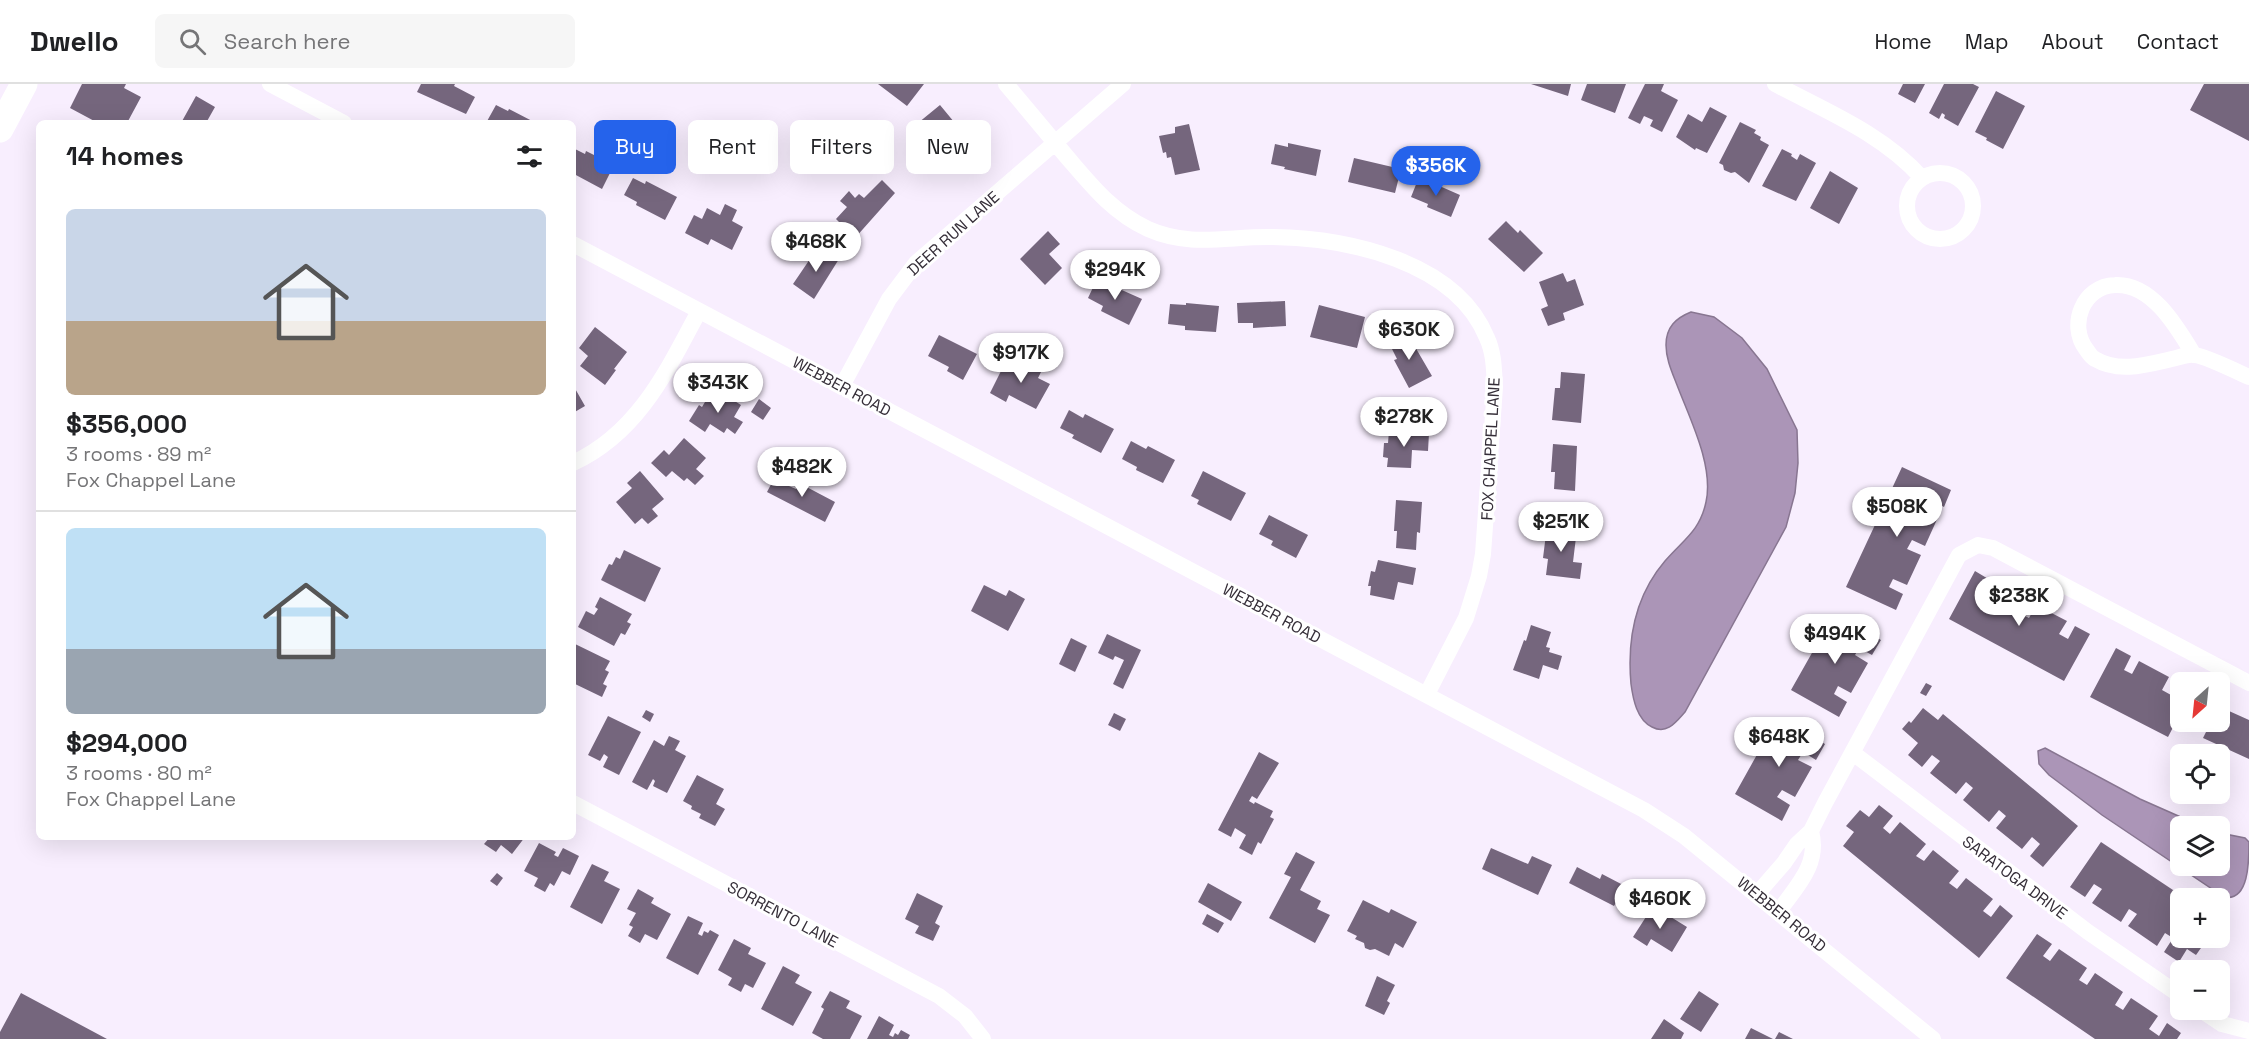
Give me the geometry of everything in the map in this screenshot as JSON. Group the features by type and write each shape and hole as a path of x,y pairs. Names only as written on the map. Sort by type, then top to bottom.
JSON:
{"main road":[{"path":"0,129 24,84"}],"street":[{"path":"270,84 338,120"},
{"name":"FOX CHAPPEL LANE","path":"1006,84 1104,200 1126,217 1148,229 1171,237 1208,242 1299,237 1355,247 1410,265 1435,278 1466,303 1478,319 1487,337 1494,367 1495,387 1483,554 1466,618 1426,694"},
{"name":"DEER RUN LANE","path":"842,386 890,298 916,263 1123,84"},
{"path":"1775,84 1875,138 1902,158 1922,178"},
{"name":"WEBBER ROAD","path":"576,246 1644,810 1684,836 1758,894 1933,1039"},
{"path":"2193,355 2162,308 2127,284 2108,285 2095,291 2082,306 2077,323 2082,344 2093,359 2115,367 2139,366 2193,355 2249,377"},
{"path":"576,461 601,446 638,413 667,372 699,311"},
{"path":"1758,894 1797,844 1811,831 1959,555 1978,545 1993,548 2249,683"},
{"name":"SARATOGA DRIVE","path":"1853,753 2088,932 2170,988"},
{"name":"SORRENTO LANE","path":"576,805 939,996 964,1016 983,1039"},
{"path":"1779,911 1811,865 1814,843 1811,831"},
{"path":"2216,1020 2222,1024 2249,1031"}],"shaded area":[{"path":"1691,312 1714,317 1742,338 1767,369 1797,430 1798,463 1795,493 1786,527 1685,712 1671,726 1657,729 1647,724 1639,714 1631,684 1630,651 1635,619 1646,589 1665,561 1695,528 1706,502 1708,488 1704,458 1671,370 1666,350 1666,339 1670,328 1676,320"},
{"path":"2045,748 2140,799 2178,816 2170,816 2170,861 2102,815 2049,775 2039,764 2038,751"},
{"path":"2230,835 2245,838 2249,842 2249,859 2243,887 2232,897 2230,897 2230,888 2211,888 2193,876 2230,876"}],"building":[{"path":"82,84 126,84 124,88 141,97 129,120 92,120 70,108"},
{"path":"421,84 455,84 454,86 475,97 466,114 417,92"},
{"path":"878,84 924,84 907,106"},
{"path":"1531,84 1571,84 1568,96"},
{"path":"1587,84 1626,84 1615,113 1581,100"},
{"path":"1645,84 1664,84 1661,91 1678,100 1662,132 1650,126 1653,120 1644,116 1640,124 1628,118"},
{"path":"1903,84 1925,84 1915,103 1898,94"},
{"path":"1944,84 1973,84 1979,87 1958,126 1944,118 1945,115 1942,113 1939,119 1929,113"},
{"path":"2204,84 2249,84 2249,141 2190,110"},
{"path":"1996,91 2025,106 2003,149 1975,132"},
{"path":"196,96 215,107 208,120 183,120"},
{"path":"496,105 530,120 488,120"},
{"path":"940,105 952,120 922,120"},
{"path":"1710,107 1727,116 1707,153 1696,148 1695,150 1676,137 1688,114 1702,122"},
{"path":"1740,122 1756,130 1754,133 1761,137 1760,140 1769,145 1749,183 1735,172 1724,170 1723,165 1719,163"},
{"path":"1189,124 1200,170 1175,175 1171,157 1167,158 1166,152 1163,153 1159,136 1175,133 1175,127"},
{"path":"1288,143 1321,150 1316,176 1271,164 1275,144 1288,147"},
{"path":"1782,149 1792,154 1791,156 1797,160 1800,154 1816,163 1796,201 1762,186"},
{"path":"576,150 594,155 594,174 610,174 602,189 576,175"},
{"path":"1354,158 1401,169 1395,193 1348,182"},
{"path":"1830,171 1858,188 1839,224 1810,208"},
{"path":"1419,177 1460,195 1451,217 1411,197"},
{"path":"633,178 645,184 646,181 677,197 665,220 636,205 637,202 624,195"},
{"path":"882,180 895,193 855,238 836,219 847,207 840,201 849,191 855,198 859,194 864,198"},
{"path":"725,204 737,210 732,221 743,227 732,250 711,239 708,245 685,233 694,215 702,219 707,208 720,215"},
{"path":"1506,221 1518,233 1520,230 1543,253 1524,272 1488,239"},
{"path":"1048,231 1060,244 1049,254 1062,268 1045,285 1020,259"},
{"path":"822,248 839,259 814,299 793,284 810,259 813,262"},
{"path":"1563,273 1567,282 1575,279 1584,305 1563,313 1565,320 1548,326 1541,309 1548,306 1539,282"},
{"path":"1097,279 1142,299 1129,325 1101,311 1103,306 1088,298"},
{"path":"1285,301 1286,326 1253,328 1253,323 1238,323 1237,303"},
{"path":"1186,303 1219,306 1216,332 1185,330 1185,326 1168,324 1170,304 1186,305"},
{"path":"1319,305 1365,317 1357,348 1310,337"},
{"path":"595,327 627,352 605,385 580,366 588,356 579,348"},
{"path":"1407,333 1432,376 1409,388 1394,360 1397,359 1389,343"},
{"path":"939,335 977,354 963,380 947,371 949,367 928,356"},
{"path":"1029,359 1044,366 1038,378 1050,384 1036,409 1009,395 1006,402 990,393 1004,365 1020,372 1021,369 1024,370"},
{"path":"1561,372 1585,374 1581,423 1552,420 1555,388 1560,388"},
{"path":"576,390 585,406 576,411"},
{"path":"717,390 741,405 734,417 743,422 735,434 727,428 724,433 710,424 705,432 689,421 699,405 702,407 708,397 711,399"},
{"path":"759,399 771,408 763,420 751,412"},
{"path":"1069,410 1083,418 1085,414 1114,429 1101,453 1072,438 1074,435 1060,428"},
{"path":"1389,431 1429,433 1428,451 1412,450 1411,468 1387,467 1388,458 1383,457 1384,443 1388,443"},
{"path":"684,438 706,458 696,469 704,476 695,485 687,478 684,481 672,471 666,477 651,463 664,450 669,455"},
{"path":"1131,441 1146,449 1148,446 1175,460 1163,483 1136,470 1137,467 1122,459"},
{"path":"1553,444 1577,446 1575,491 1554,489 1555,472 1551,472"},
{"path":"1902,467 1951,490 1944,507 1930,500 1926,509 1939,515 1925,546 1912,540 1907,549 1921,555 1907,585 1893,579 1889,587 1903,594 1896,610 1846,587"},
{"path":"640,471 664,499 652,509 658,516 648,524 642,518 635,524 616,502 632,488 627,483"},
{"path":"1203,471 1246,493 1231,521 1197,504 1199,500 1191,496"},
{"path":"777,473 792,480 789,486 796,489 799,483 835,502 825,522 767,492"},
{"path":"1396,500 1422,502 1420,533 1417,532 1416,550 1396,548 1397,531 1394,531"},
{"path":"1269,515 1308,535 1296,558 1271,545 1273,541 1259,534"},
{"path":"1547,526 1577,529 1573,562 1582,563 1580,579 1546,575 1548,559 1543,558"},
{"path":"624,550 661,568 645,602 601,580 609,564 612,565 616,557 620,559"},
{"path":"1378,560 1416,568 1413,585 1398,582 1394,600 1370,595 1371,586 1368,586 1371,571 1375,572"},
{"path":"1975,571 1990,580 1983,593 1991,598 1999,584 2028,601 2021,614 2029,618 2036,605 2067,621 2059,634 2068,639 2075,626 2090,634 2064,681 1949,619"},
{"path":"984,585 1006,596 1009,590 1025,599 1008,631 971,611"},
{"path":"600,597 632,614 627,622 631,624 625,635 621,633 614,646 578,627 586,611 594,615 598,609 595,607"},
{"path":"1834,614 1881,640 1872,655 1859,648 1855,655 1868,663 1851,693 1838,686 1834,694 1847,702 1839,717 1791,690"},
{"path":"1531,625 1551,632 1546,647 1550,648 1549,652 1562,656 1558,670 1543,665 1539,679 1513,670"},
{"path":"1107,634 1141,650 1123,689 1113,684 1124,660 1115,656 1113,660 1098,653"},
{"path":"1071,638 1087,646 1075,672 1059,664"},
{"path":"576,644 610,661 605,670 609,672 603,684 607,686 602,697 576,684"},
{"path":"2116,648 2131,656 2124,670 2132,674 2139,661 2169,677 2162,690 2170,694 2171,732 2168,737 2090,697"},
{"path":"1926,683 1932,686 1926,696 1920,693"},
{"path":"1923,708 1938,720 1943,714 2078,826 2043,867 2030,856 2040,844 2032,837 2022,849 1996,828 2006,816 1999,810 1989,822 1963,800 1973,788 1966,782 1956,794 1930,773 1940,761 1932,755 1922,767 1908,755 1918,743 1902,729 1909,721 1911,723"},
{"path":"646,710 654,714 650,722 642,717"},
{"path":"2230,711 2249,720 2249,759 2230,750 2230,744 2216,744 2203,738 2206,732 2230,732"},
{"path":"1114,713 1126,719 1120,731 1108,725"},
{"path":"608,716 641,732 619,775 603,767 608,757 604,754 600,761 588,755"},
{"path":"1778,717 1825,744 1816,760 1803,752 1798,760 1812,767 1795,797 1782,790 1777,797 1790,805 1782,821 1735,794"},
{"path":"669,736 680,741 675,750 686,756 667,793 653,786 655,781 653,779 647,790 632,782 654,740 664,746"},
{"path":"1259,752 1279,763 1257,799 1252,796 1249,801 1273,811 1270,817 1274,819 1261,844 1258,842 1252,855 1239,848 1246,835 1235,828 1231,837 1218,830"},
{"path":"697,775 724,789 716,804 725,809 715,826 699,818 701,814 691,809 692,806 683,801"},
{"path":"1879,805 1893,816 1883,828 1890,834 1900,822 1926,844 1916,856 1924,861 1933,850 1959,871 1949,883 1957,889 1966,878 1993,899 1983,911 1991,917 2000,905 2013,916 1979,958 1843,846 1854,832 1846,826 1860,810 1869,817"},
{"path":"487,840 523,840 512,854 501,845 496,852 484,844"},
{"path":"2101,842 2170,888 2170,936 2165,933 2157,946 2128,926 2137,914 2129,909 2121,922 2092,903 2102,889 2094,884 2085,897 2070,887"},
{"path":"539,843 556,852 554,855 558,857 563,848 579,856 570,875 562,871 554,886 550,883 545,892 534,886 538,878 524,871"},
{"path":"1491,848 1528,864 1532,856 1552,865 1538,895 1482,869"},
{"path":"1296,852 1315,862 1300,890 1321,901 1317,909 1330,915 1315,943 1269,918 1291,877 1284,874"},
{"path":"592,864 609,872 604,881 620,889 602,924 570,907"},
{"path":"1577,867 1600,879 1602,874 1625,886 1614,906 1569,883"},
{"path":"497,873 503,878 497,886 490,881"},
{"path":"1208,883 1242,902 1231,921 1198,902"},
{"path":"638,889 654,898 651,903 671,914 657,940 645,934 640,943 628,936 633,927 629,925 636,913 627,909"},
{"path":"917,893 943,906 935,923 940,926 933,941 915,933 919,926 905,919"},
{"path":"1363,900 1389,913 1391,909 1417,922 1403,948 1395,943 1389,956 1375,949 1365,948 1364,943 1355,939 1357,936 1347,931"},
{"path":"1653,906 1687,927 1672,952 1651,939 1647,946 1633,937"},
{"path":"1207,914 1224,923 1218,933 1202,924"},
{"path":"688,916 703,923 698,934 702,936 704,931 708,933 710,930 719,935 698,975 666,958"},
{"path":"2037,934 2052,944 2043,956 2050,961 2059,949 2087,968 2079,980 2087,985 2095,973 2123,992 2115,1005 2123,1010 2131,998 2158,1016 2149,1029 2159,1036 2167,1023 2181,1033 2177,1039 2095,1039 2006,978"},
{"path":"734,939 751,948 748,954 766,963 753,988 745,984 741,992 728,985 732,978 718,970"},
{"path":"2170,943 2170,948 2201,948 2196,955 2187,949 2180,960 2176,960 2164,952"},
{"path":"783,966 800,975 795,983 812,992 793,1026 761,1009"},
{"path":"1377,976 1395,985 1387,1001 1390,1003 1384,1015 1365,1006"},
{"path":"830,991 850,1001 846,1008 862,1016 850,1039 823,1039 812,1033 824,1009 821,1007"},
{"path":"1699,991 1719,1004 1701,1032 1680,1019"},
{"path":"21,993 107,1039 0,1039 0,1032"},
{"path":"879,1016 894,1025 889,1035 893,1037 895,1033 898,1035 901,1030 910,1035 908,1039 867,1039"},
{"path":"1664,1019 1684,1033 1681,1039 1651,1039"},
{"path":"1751,1028 1773,1039 1745,1039"},
{"path":"1779,1032 1793,1039 1775,1039"}]}
